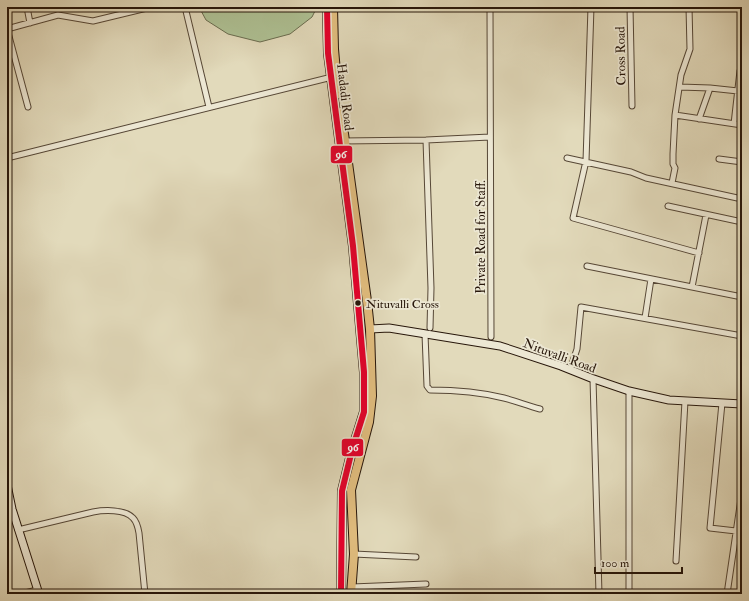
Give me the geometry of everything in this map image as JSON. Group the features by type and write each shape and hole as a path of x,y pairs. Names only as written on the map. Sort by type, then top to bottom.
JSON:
{"main road":[{"name":"Hadadi Road","path":"327,7 328,53 333,76 342,141 357,284 364,372 364,412 352,450 342,491 341,594"},
{"path":"333,7 333,76"},
{"path":"342,141 370,329 372,396 369,422 351,490 354,554 351,590"}],"street":[{"path":"26,7 30,23"},
{"path":"28,107 7,29 58,15 93,21 151,7"},
{"path":"185,7 209,107"},
{"name":"Private Road for Staff.","path":"490,7 491,338"},
{"path":"591,7 586,161 573,218 699,253"},
{"name":"Cross Road","path":"630,7 632,106"},
{"path":"672,183 676,115 681,75 690,48 689,7"},
{"path":"734,124 742,65"},
{"path":"7,158 333,76"},
{"path":"680,87 738,91"},
{"path":"699,119 710,88"},
{"path":"676,115 742,125"},
{"path":"342,141 426,140 490,137"},
{"path":"426,140 431,288 428,331 427,386 430,390 460,391 504,398 540,409"},
{"path":"567,158 631,172 646,178 742,199"},
{"path":"720,159 742,162"},
{"path":"668,206 742,222"},
{"path":"692,287 706,214"},
{"path":"587,266 742,297"},
{"path":"645,318 651,279"},
{"path":"570,370 577,349 581,307 742,336"},
{"name":"Nituvalli Road","path":"370,329 388,328 428,331 500,346 629,391 669,400 742,404"},
{"path":"593,379 599,594"},
{"path":"629,391 629,594"},
{"path":"676,561 685,401"},
{"path":"722,403 710,528 736,531"},
{"path":"7,485 18,530 38,592 21,594"},
{"path":"726,594 742,492"},
{"path":"18,530 105,510 119,511 132,516 139,533 145,594"},
{"path":"354,554 416,557"},
{"path":"351,590 426,584"}],"green space":[{"path":"199,7 317,7 312,17 290,34 260,42 228,34 206,20"}],"transit line":[{"name":"96","path":"327,7 328,53 353,246 364,372 364,412 352,450 342,491 341,594"}],"place":[{"name":"Nituvalli Cross","path":"358,303"}]}
